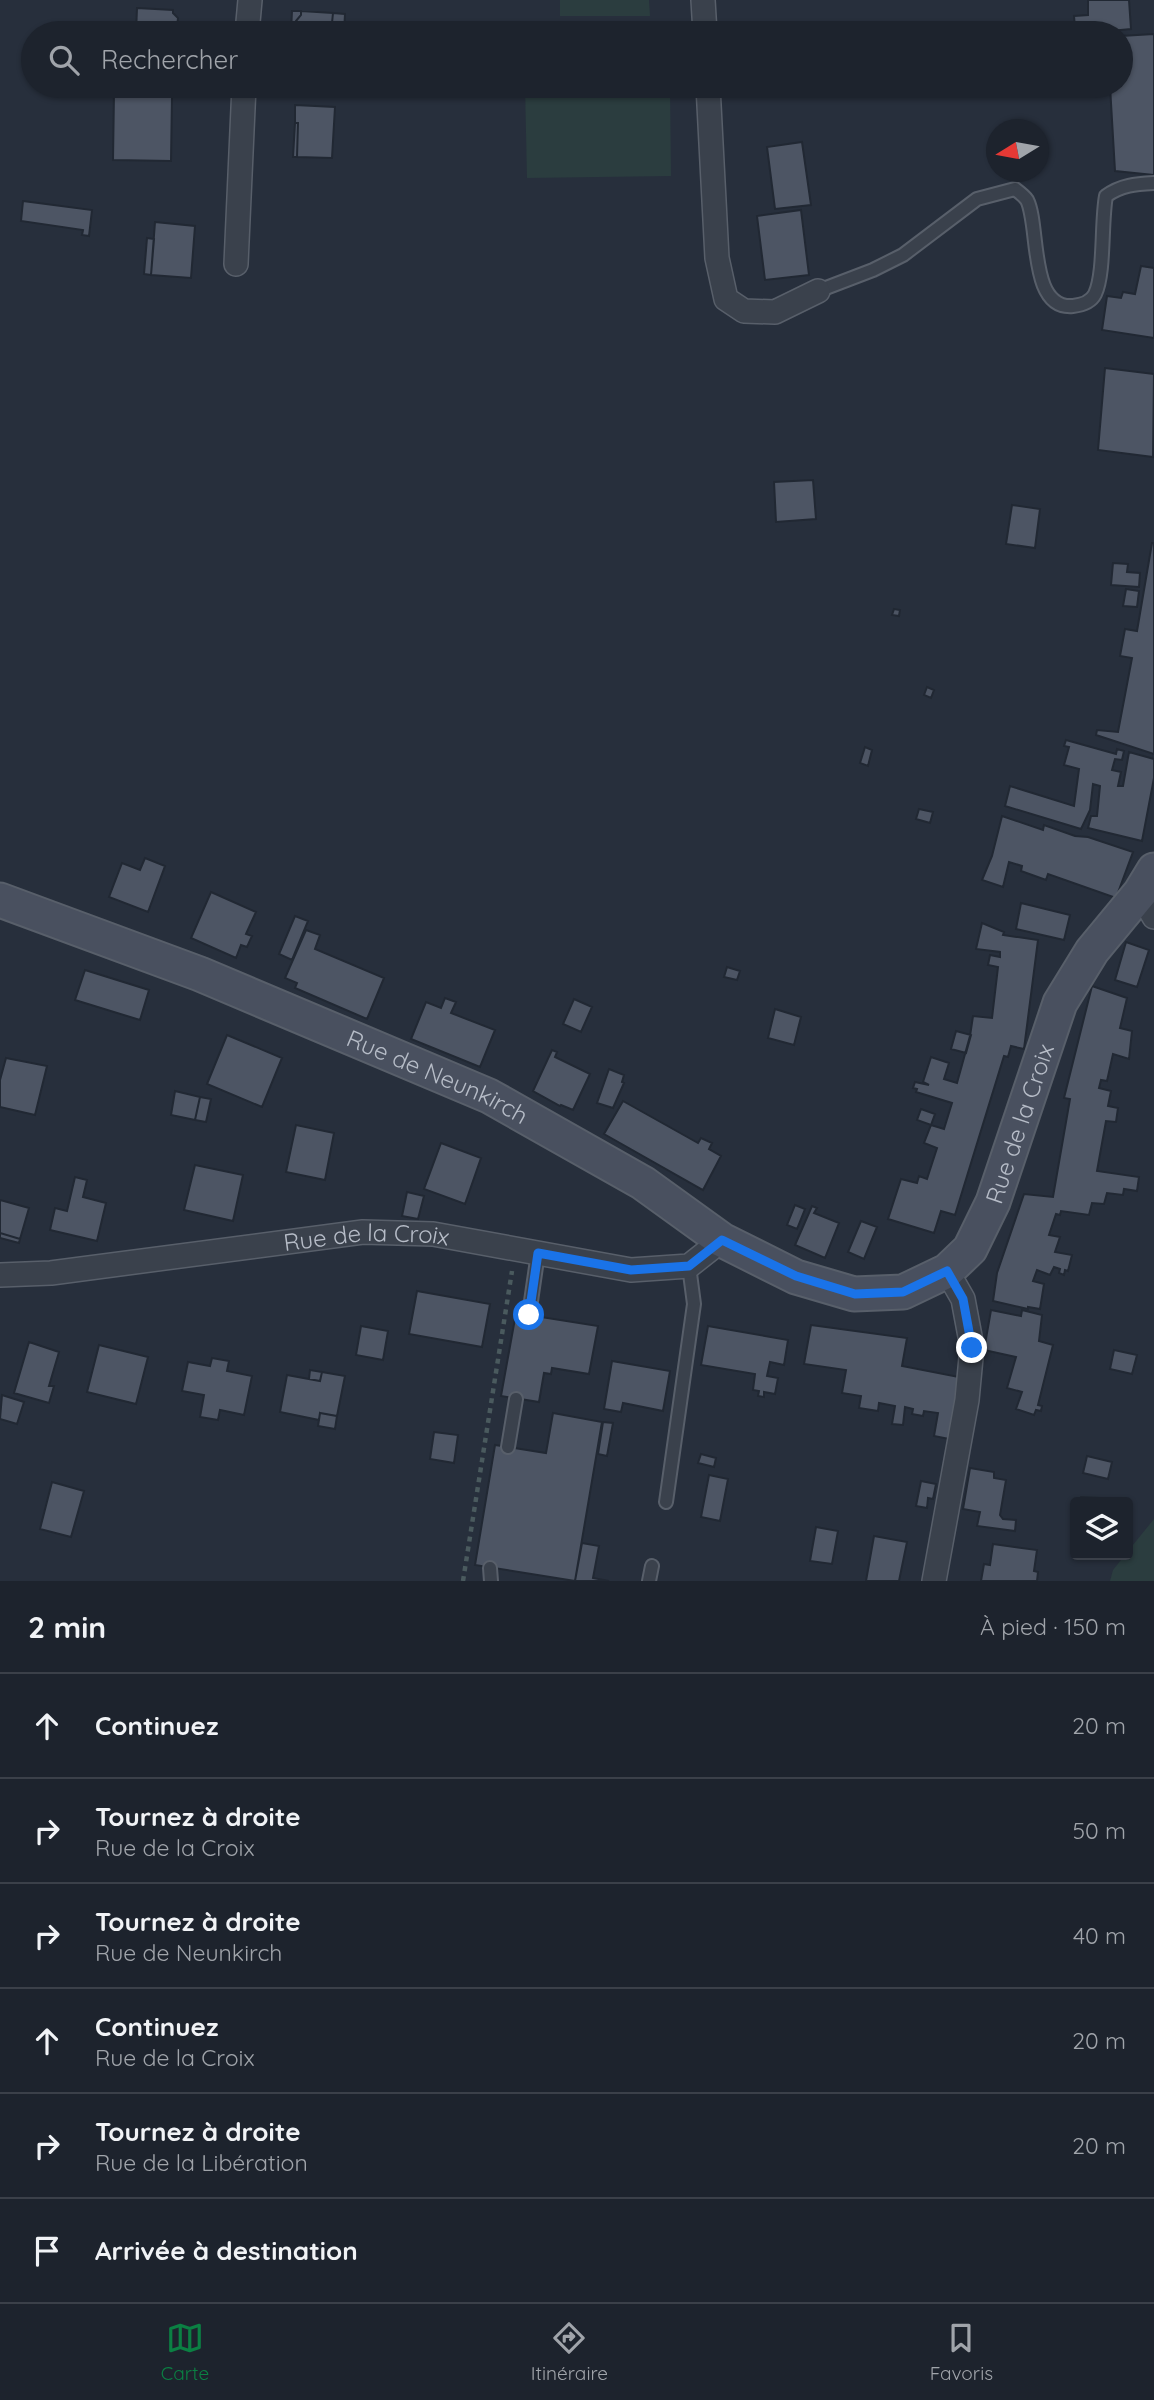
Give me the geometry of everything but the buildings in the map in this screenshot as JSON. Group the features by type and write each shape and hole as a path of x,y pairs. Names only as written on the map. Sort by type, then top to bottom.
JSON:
{"street":[{"path":"248,21 250,0"},
{"path":"703,0 704,21"},
{"path":"236,264 243,98"},
{"path":"709,98 718,258 726,299 744,312 775,312 818,291"},
{"name":"Rue de la Croix","path":"855,1294 903,1292 947,1271 970,1249 993,1202 1060,1003 1092,951 1149,893"},
{"name":"Rue de Neunkirch","path":"0,900 200,974 489,1096 643,1184 722,1240 796,1276 855,1294"},
{"name":"Rue de la Croix","path":"0,1275 51,1273 363,1232 433,1234 631,1270 689,1266"},
{"path":"689,1266 722,1240"},
{"path":"934,1581 967,1400 972,1348 963,1299 947,1271"}],"lane":[{"path":"818,291 873,270 903,255 978,199 1015,189 1027,200 1042,282 1047,291 1052,299 1066,307 1083,305 1094,296 1099,280 1106,196 1115,189 1133,184 1154,183"},
{"path":"527,1251 529,1315"},
{"path":"666,1502 694,1304 689,1266"},
{"path":"508,1447 516,1399"},
{"path":"649,1581 652,1566"}],"path":[{"path":"463,1581 527,1251"}],"shaded area":[{"path":"560,0 649,0 650,16 560,16"},
{"path":"525,98 670,98 671,176 527,178"},
{"path":"1154,1519 1154,1581 1110,1581 1113,1570 1121,1560 1133,1560 1133,1545"}],"route":[{"path":"529,1315 538,1253 631,1270 689,1266 722,1240 796,1276 855,1294 903,1292 947,1271 963,1299 972,1348"}]}
